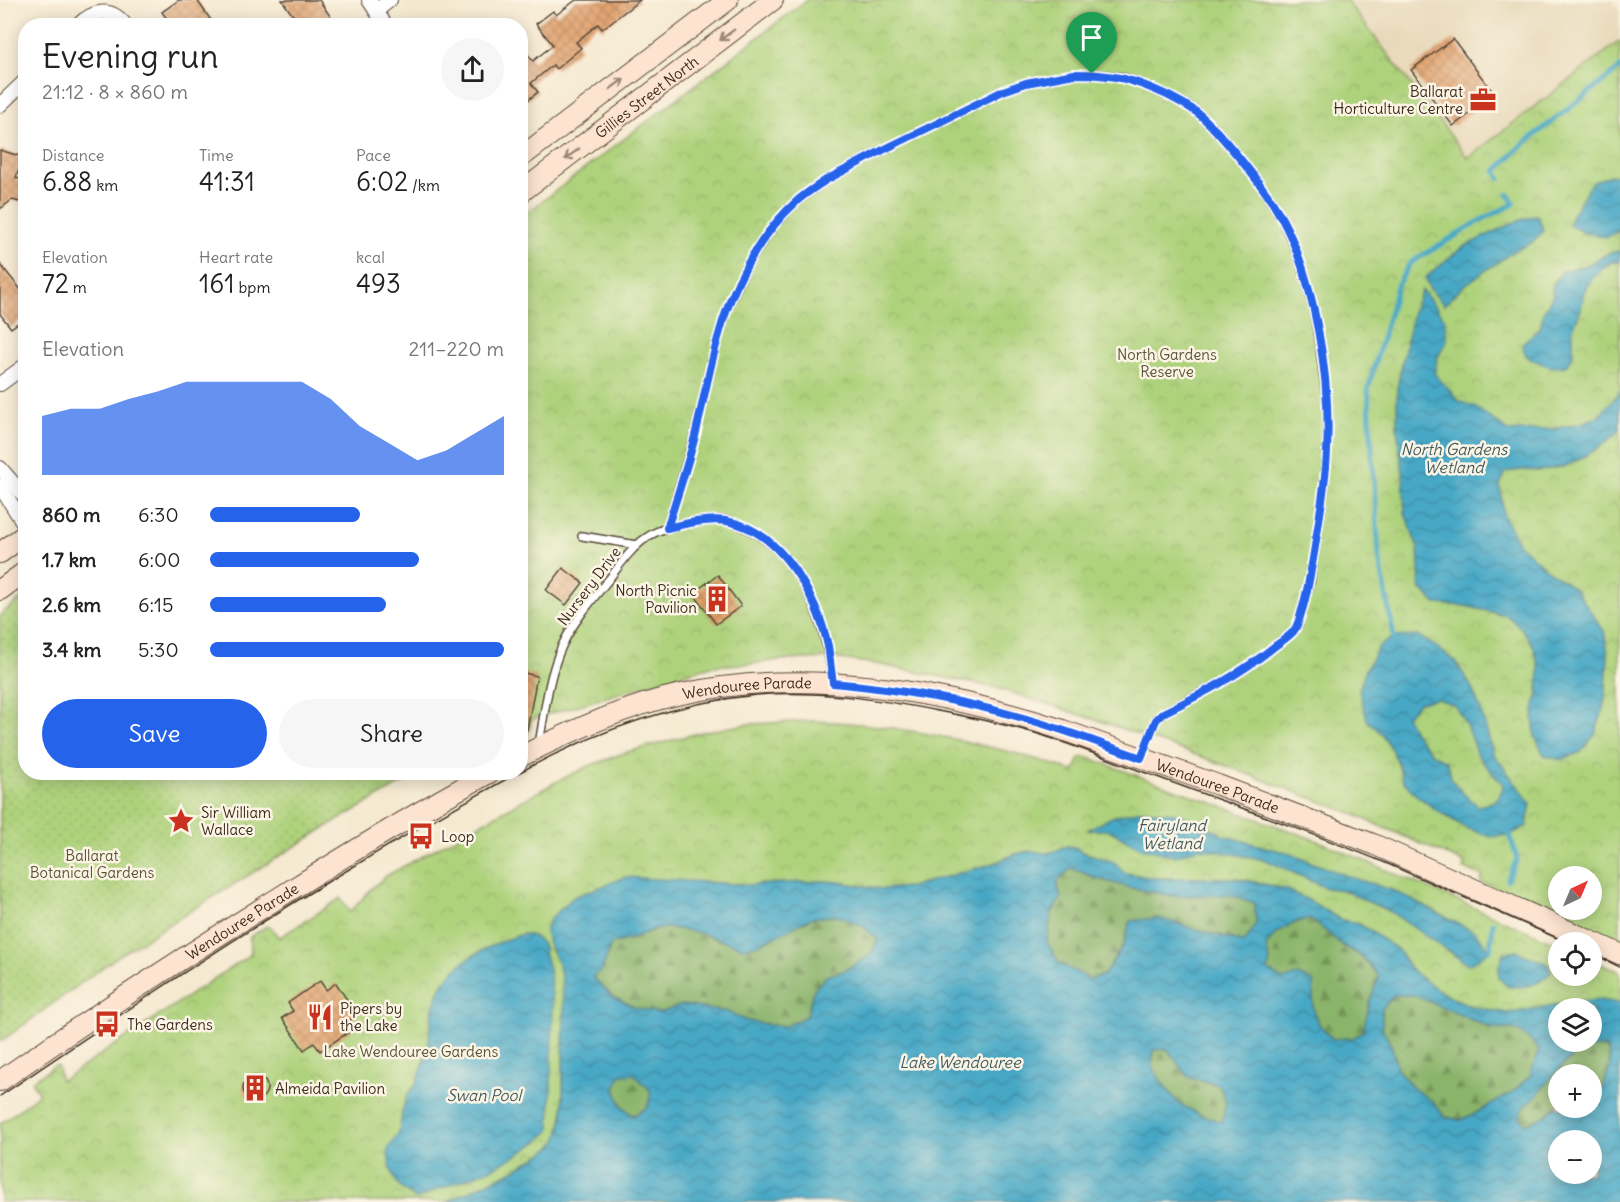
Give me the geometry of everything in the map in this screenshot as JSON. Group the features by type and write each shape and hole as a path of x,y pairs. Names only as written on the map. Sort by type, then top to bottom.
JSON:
{"street":[{"path":"381,18 372,5 390,0"},
{"name":"Gillies Street North","path":"528,152 728,0"},
{"name":"Gillies Street North","path":"528,187 773,0"},
{"path":"87,18 103,12 116,15 119,18"},
{"path":"0,105 18,88"},
{"path":"0,384 18,371"},
{"path":"0,468 18,489"},
{"path":"0,486 18,514"},
{"path":"0,553 18,540"},
{"path":"0,590 18,577"},
{"name":"Wendouree Parade","path":"528,753 624,711 676,695 729,686 792,682 833,683 883,688 941,698 1060,729 1283,809 1363,840 1620,954"},
{"name":"Wendouree Parade","path":"0,1081 195,950 380,834 477,780"}],"lane":[{"path":"667,528 694,437 726,312 748,263 772,227 795,202 826,180 883,150 983,99 1018,85 1074,74 1107,75 1137,82 1187,105 1221,136 1257,180 1281,217 1298,253 1310,294 1320,348 1327,403 1327,449 1324,489 1310,582 1298,624 1293,632 1232,677 1163,713 1156,720 1141,758"},
{"name":"Nursery Drive","path":"538,748 557,657 570,632 600,590 637,545 652,534 667,528 713,520 728,521 753,532 779,550 791,565 817,614 827,646 833,683"},
{"path":"582,536 637,545"}],"shaded area":[{"name":"Ballarat Horticulture Centre","path":"1346,0 1611,0 1620,11 1620,41 1468,158"}],"green space":[{"name":"North Gardens Reserve","path":"807,0 1346,0 1468,158 1620,41 1620,944 1602,936 1602,932 1593,932 1566,920 1602,920 1602,866 1548,866 1548,912 1483,883 1481,881 1483,876 1463,868 1465,863 1351,813 1103,722 997,688 876,664 833,658 711,666 532,719 528,735 528,212"},
{"name":"Ballarat Botanical Gardens","path":"18,601 18,780 408,780 328,826 121,954 0,1042 0,615"},
{"name":"Lake Wendouree Gardens","path":"811,721 897,728 1016,753 1074,772 1080,758 1086,757 1321,842 1548,940 1548,986 1602,986 1602,964 1620,972 1620,1003 1602,1000 1602,998 1548,998 1548,1006 1506,1013 1471,1006 1446,995 1417,975 1398,950 1361,925 1339,919 1285,889 1235,878 1154,878 1125,873 1113,862 1082,852 1075,847 1063,847 1054,852 1044,853 1027,851 995,863 910,887 882,889 823,881 750,885 704,882 547,941 561,974 564,1010 563,1116 559,1136 545,1152 514,1170 447,1202 0,1202 0,1124 38,1095 33,1080 56,1065 61,1081 251,954 250,937 267,926 271,927 279,938 341,898 350,912 386,876 589,766 624,753 702,732 749,724"},
{"path":"1071,868 1099,879 1173,896 1231,895 1255,903 1256,924 1244,943 1220,935 1130,921 1123,946 1104,975 1089,979 1059,964 1047,942 1051,914 1061,898 1057,882"},
{"path":"837,915 863,926 878,939 869,956 844,971 826,976 813,991 807,1016 786,1026 744,1020 728,1012 682,1005 660,1013 636,1008 612,996 592,977 602,970 611,944 655,929 673,928 700,933 721,941 762,943 811,918"},
{"path":"1310,918 1345,947 1360,955 1379,976 1363,1031 1353,1038 1333,1039 1321,1026 1314,1014 1314,982 1298,975 1282,980 1267,970 1265,949 1273,936 1285,928"},
{"path":"1394,995 1414,995 1493,1029 1514,1029 1526,1036 1539,1049 1530,1076 1509,1095 1474,1114 1461,1120 1445,1117 1432,1101 1413,1088 1397,1069 1392,1047 1382,1028 1382,1009"},
{"path":"1602,1048 1607,1048 1610,1066 1602,1091 1602,1064 1565,1064 1581,1052 1602,1052"},
{"path":"1154,1049 1167,1049 1188,1076 1219,1085 1226,1102 1222,1122 1179,1104 1162,1083 1152,1065"},
{"path":"634,1074 651,1091 649,1107 633,1116 621,1105 615,1089 620,1075"},
{"path":"1548,1082 1548,1114 1527,1124 1520,1117 1525,1107"}],"water":[{"path":"1611,175 1617,176 1620,181 1620,231 1607,237 1584,233 1569,225 1572,215 1591,183"},
{"path":"1537,215 1544,231 1531,243 1514,251 1462,287 1444,305 1430,289 1425,278 1463,247 1515,222"},
{"path":"1620,251 1620,262 1612,262 1596,273 1584,291 1581,309 1573,328 1573,356 1566,366 1550,367 1527,357 1522,346 1540,327 1544,311 1552,297 1553,284 1562,271 1587,265 1609,253"},
{"name":"North Gardens Wetland","path":"1422,290 1445,319 1447,340 1437,359 1434,373 1459,401 1476,408 1510,432 1585,422 1601,413 1620,391 1620,428 1616,434 1595,450 1566,466 1540,471 1506,472 1500,485 1504,516 1518,543 1544,567 1576,590 1604,631 1608,653 1606,692 1602,714 1594,736 1581,752 1560,760 1544,755 1535,736 1533,715 1538,693 1539,670 1534,647 1521,628 1506,615 1464,606 1436,604 1420,589 1418,548 1405,513 1397,428 1397,388 1413,311"},
{"path":"1418,636 1456,662 1471,686 1480,708 1493,753 1531,804 1527,826 1510,835 1490,837 1464,827 1436,810 1416,795 1402,780 1398,763 1391,749 1382,734 1367,720 1359,690 1366,669 1379,646 1394,637","holes":["1438,699 1454,705 1465,722 1480,759 1503,784 1498,797 1488,804 1478,806 1464,794 1451,779 1446,761 1431,753 1416,735 1406,716 1420,702"]},
{"name":"Fairyland Wetland","path":"1141,810 1175,813 1198,821 1225,836 1288,853 1350,877 1392,890 1475,932 1490,950 1469,965 1392,913 1343,890 1326,888 1266,860 1199,848 1176,856 1141,848 1109,830 1087,830 1112,817"},
{"name":"Lake Wendouree","path":"1067,846 1075,847 1082,852 1114,862 1125,873 1154,878 1235,878 1285,889 1339,919 1361,925 1398,950 1417,975 1446,995 1471,1006 1506,1013 1548,1006 1548,1052 1581,1052 1565,1064 1548,1064 1548,1081 1523,1109 1520,1117 1526,1124 1548,1114 1548,1118 1602,1118 1602,1091 1610,1066 1608,1048 1602,1048 1602,1000 1620,1003 1620,1202 447,1202 514,1170 545,1152 559,1136 563,1116 564,1010 561,974 547,941 546,928 551,918 574,897 626,877 750,885 823,881 882,889 910,887 995,863 1016,854 1033,851 1044,853","holes":["1071,868 1099,879 1173,896 1231,895 1255,903 1256,924 1244,943 1158,918 1130,921 1123,946 1104,975 1089,979 1059,963 1047,942 1051,914 1061,898 1057,882","837,915 863,926 878,940 869,956 844,971 826,976 813,991 807,1016 786,1026 744,1020 728,1012 682,1005 660,1013 636,1008 612,996 592,977 602,970 611,944 655,929 673,928 700,933 745,948 762,943 811,918","1310,918 1345,947 1360,955 1379,976 1363,1031 1353,1038 1333,1039 1321,1027 1314,1014 1314,982 1298,975 1282,980 1268,970 1270,961 1266,946 1276,933 1296,922","1394,995 1414,995 1493,1029 1514,1029 1526,1036 1539,1049 1530,1076 1509,1095 1474,1114 1461,1120 1445,1117 1432,1101 1413,1088 1397,1069 1392,1047 1382,1028 1382,1009","1167,1049 1188,1077 1219,1085 1226,1102 1222,1122 1179,1104 1162,1083 1152,1065 1154,1050","634,1074 651,1091 648,1107 633,1116 621,1105 615,1089 620,1075"]},
{"name":"Swan Pool","path":"523,934 533,936 542,943 549,969 553,1005 550,1131 523,1152 508,1160 416,1199 394,1179 388,1151 399,1133 405,1101 417,1082 425,1060 432,1012 439,991 447,978 468,959 495,944"},
{"path":"1515,951 1547,963 1548,975 1532,985 1508,987 1499,978 1499,966 1503,953"}],"building":[{"path":"179,0 197,0 209,18 166,18 162,12"},
{"path":"282,0 319,0 331,18 293,18"},
{"path":"576,0 640,0 602,29 598,24 576,42 581,48 556,69 553,65 531,83 538,92 528,100 528,55 533,61 553,45 536,24 553,11 556,15"},
{"path":"1453,39 1495,95 1453,126 1411,70"},
{"path":"0,150 18,155 16,178 18,179 18,202 12,200 0,209"},
{"path":"0,264 18,286 18,323 11,328 0,314"},
{"path":"563,568 583,583 566,605 546,590"},
{"name":"North Picnic Pavilion","path":"718,575 741,606 716,624 693,593"},
{"path":"528,674 537,676 528,725"},
{"name":"Pipers by the Lake","path":"320,981 326,990 336,983 357,1015 347,1022 352,1030 320,1051 314,1043 304,1050 282,1018 293,1011 288,1003"},
{"name":"Almeida Pavilion","path":"255,1076 260,1077 266,1083 266,1093 260,1099 255,1100 250,1099 244,1093 243,1088 244,1083 250,1077"}],"waterway":[{"path":"1500,179 1496,171 1521,146 1620,68"},
{"path":"1394,637 1379,556 1368,389 1397,286 1410,263 1483,219 1514,204 1508,194"},
{"path":"1507,880 1517,859 1510,835"},
{"path":"1490,950 1493,923"}],"tram line":[{"path":"528,768 605,732 664,712 725,699 756,695 802,694 893,703 999,724 1066,743 1388,864 1548,934"},
{"path":"0,1096 265,920 396,841 505,780"},
{"path":"1602,958 1620,967"}],"place":[{"name":"Ballarat Horticulture Centre","path":"1483,100"},
{"name":"North Picnic Pavilion","path":"717,599"},
{"name":"Sir William Wallace","path":"181,821"},
{"name":"Loop","path":"421,836"},
{"name":"Pipers by the Lake","path":"320,1017"},
{"name":"The Gardens","path":"107,1024"},
{"name":"Almeida Pavilion","path":"255,1088"}],"route":[{"path":"1092,74 1122,77 1187,105 1221,136 1257,180 1281,217 1298,253 1314,312 1327,403 1324,489 1310,582 1298,624 1293,632 1232,677 1163,713 1156,720 1141,758 1060,729 993,710 872,686 833,683 824,632 817,614 791,565 779,550 764,538 728,521 713,520 667,528 694,437 726,312 748,263 772,227 795,202 826,180 983,99 1026,83 1051,77 1092,74"}]}
